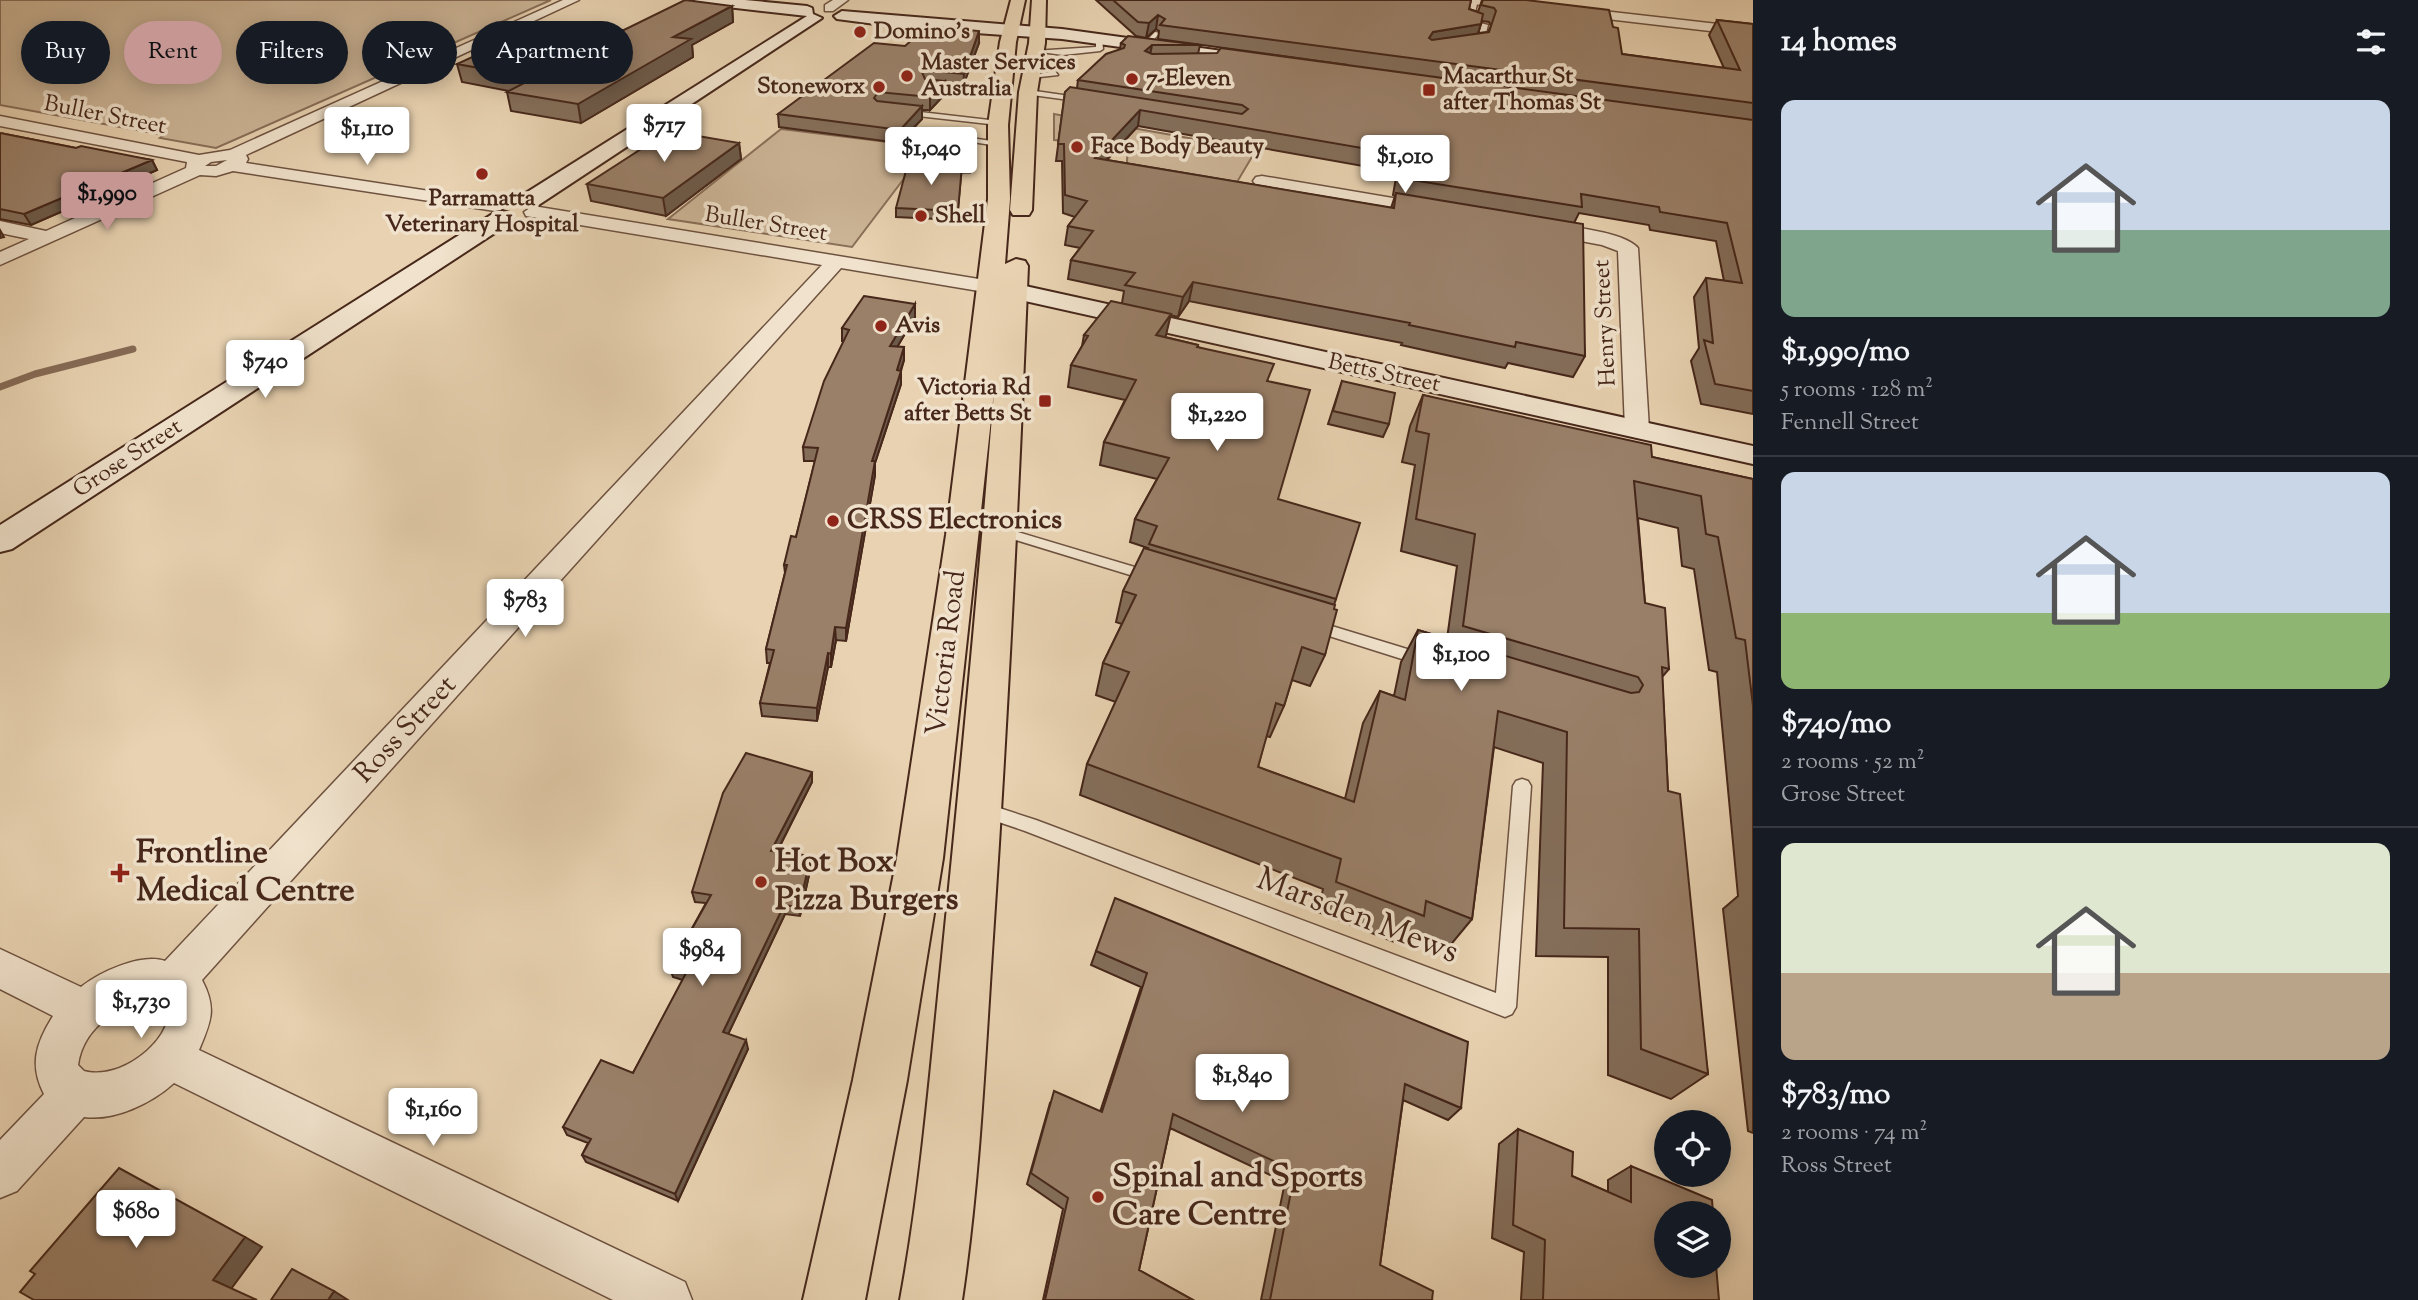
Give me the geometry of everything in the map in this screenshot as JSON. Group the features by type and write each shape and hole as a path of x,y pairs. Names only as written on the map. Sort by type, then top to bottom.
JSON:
{"main road":[{"name":"Victoria Road","path":"931,1300 938,1258 958,1060 1002,531 1003,290 999,199 1026,63"},
{"name":"Victoria Road","path":"834,1300 880,1080 920,858 962,535 1003,290 1026,63"}],"street":[{"path":"0,259 199,165 214,170 573,0"},
{"path":"701,0 827,11 906,23 1026,63 1099,38"},
{"path":"1474,0 1753,32"},
{"path":"232,160 499,212 516,218 827,11"},
{"path":"1026,63 1049,15 1070,30 1099,38 1155,39 1186,50 1283,65"},
{"name":"Buller Street","path":"0,121 199,165"},
{"path":"1262,181 1447,213"},
{"name":"Buller Street","path":"531,207 1003,290"},
{"name":"Grose Street","path":"0,541 499,212"},
{"name":"Henry Street","path":"1514,224 1608,240 1628,248 1637,429"},
{"path":"0,226 47,237"},
{"name":"Ross Street","path":"174,981 836,262"},
{"name":"Betts Street","path":"1003,290 1753,455"},
{"path":"0,968 84,1010"},
{"path":"158,978 174,981 187,993 192,1011 186,1035 169,1058 147,1077 122,1090 97,1096 75,1093 62,1083 56,1068 59,1049 68,1030 84,1010 102,996 130,983 158,978"},
{"path":"169,1058 667,1300"},
{"path":"0,1174 75,1093"}],"lane":[{"path":"1459,46 1481,43 1485,24 1469,22 1474,0"},
{"path":"925,87 1100,49 1099,38"},
{"path":"1186,50 1214,60 1212,64"},
{"path":"893,111 1026,63 1102,59"},
{"path":"1026,63 1090,101"},
{"path":"918,105 1026,63"},
{"path":"934,134 1026,63"},
{"path":"1002,531 1172,583"},
{"path":"1291,619 1436,663"},
{"name":"Marsden Mews","path":"978,808 1043,830 1505,1007 1522,786"}],"shaded area":[{"path":"0,0 551,0 503,21 471,21 471,35 457,42 457,21 362,21 362,83 216,148 160,138 164,135 0,105"},
{"path":"1054,114 1256,150 1230,194 1126,176 1128,146 1054,140"},
{"path":"781,129 970,152 970,173 909,172 852,247 668,219"}],"building":[{"path":"685,0 732,6 673,37 691,39 633,72 633,26"},
{"path":"1113,0 1471,0 1469,9 1483,14 1481,24 1433,32 1429,38 1432,40 1489,32 1496,11 1481,5 1483,0 1526,0 1609,10 1613,27 1618,28 1622,54 1740,70 1717,20 1753,24 1753,103 1160,25 1165,19 1158,15 1149,23 1138,22"},
{"path":"928,26 979,31 964,74 921,70 925,79 945,81 930,97 878,92 874,98 877,101 922,106 900,130 778,114 874,43 905,46"},
{"path":"1128,36 1200,45 1152,45 1145,51 1152,54 1217,53 1221,48 1753,120 1753,391 1715,384 1704,340 1713,343 1706,278 1742,283 1727,223 1660,212 1659,207 1581,194 1582,207 1399,178 1403,155 1140,110 1095,158 1394,208 1396,193 1583,224 1585,356 1516,342 1515,347 1409,325 1410,323 1193,282 1183,297 1125,285 1135,273 1071,260 1093,231 1068,226 1087,201 1065,195 1064,144 1058,144 1065,92 1070,87 1242,114 1248,109 1242,105 1078,80 1106,54 1124,48 1125,45 1121,43"},
{"path":"471,58 471,67 457,64"},
{"path":"522,84 613,84 578,104 507,92"},
{"path":"669,131 739,143 663,198 587,184"},
{"path":"0,133 152,160 24,214 0,209"},
{"path":"908,163 962,165 958,211 896,208"},
{"path":"864,296 915,304 890,346 904,347 897,370 901,371 872,461 875,461 846,628 835,627 817,708 760,703 774,650 766,649 787,565 784,565 791,536 796,537 818,448 803,447 824,381 849,330 842,328"},
{"path":"1111,301 1171,314 1156,335 1274,364 1267,381 1310,390 1278,499 1360,523 1336,599 1149,544 1157,526 1135,519 1169,458 1104,442 1136,380 1071,365 1088,336 1084,335"},
{"path":"1342,381 1395,393 1389,424 1333,411"},
{"path":"1423,395 1651,445 1652,457 1753,479 1753,706 1745,640 1736,638 1718,537 1706,534 1701,496 1634,481 1645,603 1665,608 1669,669 1662,667 1668,791 1680,794 1708,1074 1641,1049 1639,929 1564,928 1567,732 1498,711 1472,919 1426,901 1424,916 1336,882 1341,859 1087,764 1129,672 1103,663 1136,595 1123,591 1144,548 1335,605 1334,609 1337,610 1325,655 1302,647 1284,706 1276,703 1258,767 1354,802 1380,691 1405,700 1418,630 1631,693 1639,692 1643,685 1638,677 1463,626 1475,534 1416,519 1429,434 1416,431"},
{"path":"746,753 812,772 771,851 811,856 799,907 784,905 723,1032 746,1040 675,1194 582,1155 591,1139 563,1127 601,1060 633,1073 686,973 670,968 711,895 692,892 723,793"},
{"path":"1115,898 1468,1042 1461,1108 1405,1084 1380,1265 1433,1291 1432,1300 1270,1300 1295,1171 1173,1114 1139,1270 1193,1300 1045,1300 1068,1198 1031,1173 1054,1091 1102,1112 1147,973 1096,951"},
{"path":"1518,1129 1573,1152 1572,1176 1631,1202 1631,1166 1654,1176 1654,1187 1681,1187 1712,1200 1654,1201 1654,1278 1717,1278 1719,1300 1543,1300 1545,1240 1513,1225"},
{"path":"119,1168 245,1237 213,1280 257,1300 34,1300 20,1292 35,1274 30,1271"},
{"path":"292,1269 334,1291 328,1300 271,1300"}],"waterway":[{"path":"0,387 35,374 133,349"}],"place":[{"name":"Domino's","path":"860,32"},
{"name":"Master Services Australia","path":"907,76"},
{"name":"7-Eleven","path":"1132,79"},
{"name":"Stoneworx","path":"879,87"},
{"name":"Macarthur St after Thomas St","path":"1429,90"},
{"name":"Face Body Beauty","path":"1077,147"},
{"name":"Parramatta Veterinary Hospital","path":"482,174"},
{"name":"Shell","path":"921,216"},
{"name":"Avis","path":"881,326"},
{"name":"Victoria Rd after Betts St","path":"1045,401"},
{"name":"CRSS Electronics","path":"833,521"},
{"name":"Frontline Medical Centre","path":"120,873"},
{"name":"Hot Box Pizza Burgers","path":"761,882"},
{"name":"Spinal and Sports Care Centre","path":"1098,1197"}]}
